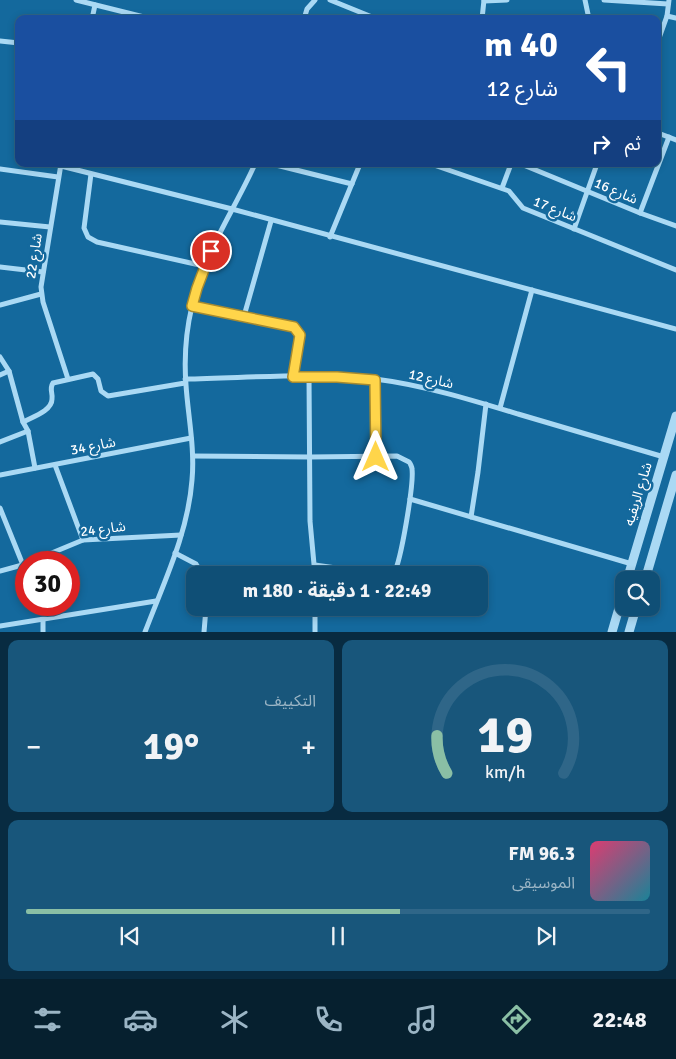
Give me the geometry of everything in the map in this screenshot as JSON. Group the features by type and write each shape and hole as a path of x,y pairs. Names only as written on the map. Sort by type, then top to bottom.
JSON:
{"street":[{"path":"76,0 136,15"},
{"path":"305,15 310,3 315,0"},
{"path":"330,0 367,15"},
{"path":"482,15 484,0 507,0"},
{"path":"585,0 588,15"},
{"path":"604,0 669,2 667,16 661,33"},
{"path":"93,15 95,5"},
{"path":"667,16 676,18"},
{"path":"0,41 15,43"},
{"path":"661,134 676,140"},
{"path":"661,158 669,137"},
{"name":"شارع 22","path":"60,167 41,294 68,379"},
{"path":"68,167 232,209 676,329"},
{"path":"145,632 182,535 190,502 193,456 185,381 186,342 192,306 204,266 254,167"},
{"path":"284,167 352,184"},
{"path":"330,236 359,167"},
{"name":"شارع 17","path":"440,167 502,188 513,194 516,201 524,208 676,270"},
{"path":"502,188 509,167"},
{"name":"شارع 16","path":"528,167 676,226"},
{"path":"574,229 596,167"},
{"path":"640,213 658,167"},
{"path":"0,169 58,177"},
{"path":"91,174 84,228 88,237 97,242 204,266"},
{"path":"244,316 271,221"},
{"path":"0,222 50,227"},
{"path":"0,267 43,272"},
{"path":"500,408 532,290"},
{"path":"0,305 41,294"},
{"path":"192,306 289,326 298,330 299,340 293,377"},
{"path":"0,357 9,371 23,422 28,431 35,468"},
{"path":"0,375 9,371"},
{"name":"شارع 12","path":"68,379 93,374 98,379 101,391 108,396 185,381 309,376 375,380 423,388 486,404 664,457"},
{"path":"193,456 310,457 376,457 397,456 410,462 412,468 410,499 394,573 385,575 315,565 310,521 310,457 309,376"},
{"path":"23,422 49,408 53,399 51,386 53,383 68,379"},
{"path":"375,380 376,457"},
{"path":"471,517 486,404"},
{"name":"شارع الريفيه","path":"630,571 676,416"},
{"path":"0,442 28,431"},
{"name":"شارع 34","path":"0,475 191,438"},
{"path":"55,464 83,540"},
{"path":"647,571 676,475"},
{"path":"410,499 632,564"},
{"path":"0,508 18,551"},
{"name":"شارع 24","path":"56,551 83,540 95,538 182,535"},
{"path":"175,553 197,566"},
{"path":"0,571 15,567"},
{"path":"0,626 156,601"},
{"path":"204,632 205,616"},
{"path":"315,616 315,632"},
{"path":"612,632 617,616"},
{"path":"629,632 634,616"},
{"path":"43,620 43,632"}],"route":[{"path":"211,251 204,266 192,306 294,327 300,335 293,377 337,377 375,380 376,457"}]}
